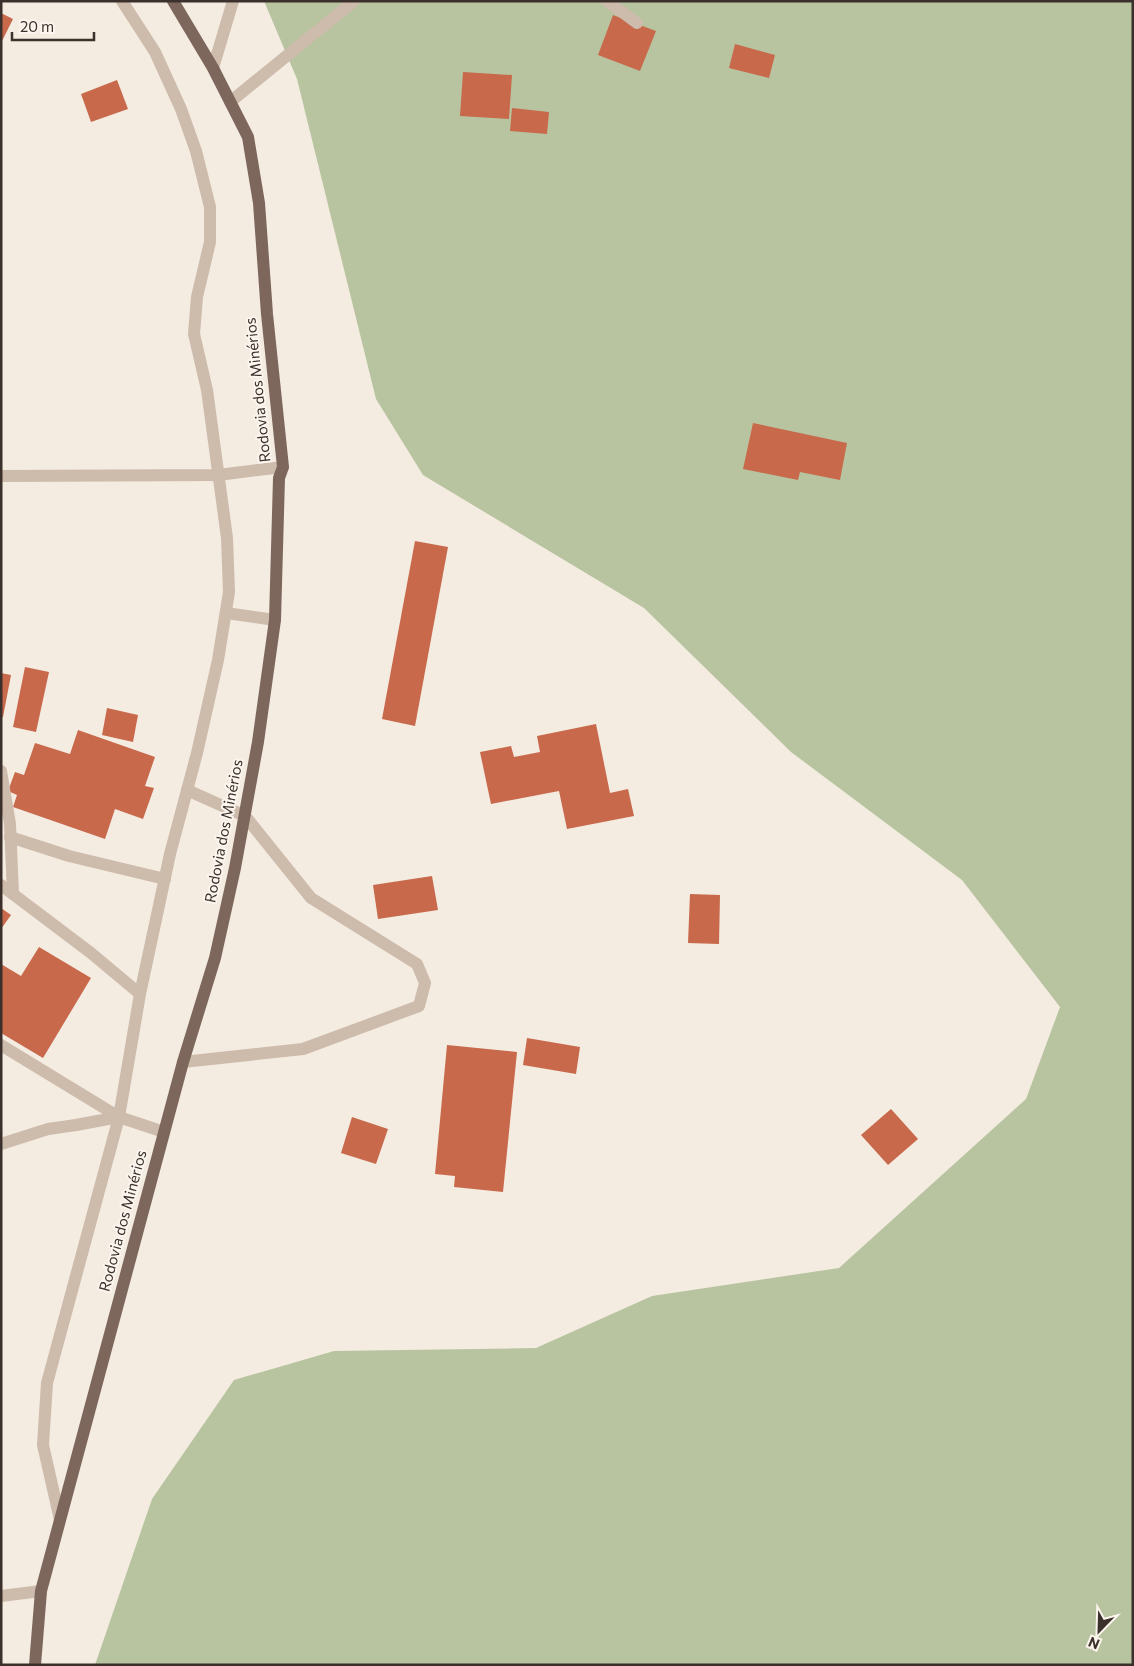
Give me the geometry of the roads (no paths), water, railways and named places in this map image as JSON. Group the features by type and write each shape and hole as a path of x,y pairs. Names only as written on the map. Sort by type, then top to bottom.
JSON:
{"main road":[{"name":"Rodovia dos Minérios","path":"35,1665 41,1590 183,1062 215,958 245,816 258,742 275,620 279,478 283,467 267,314 260,203 248,137 213,68 173,1"}],"street":[{"path":"60,1520 43,1445 47,1383 119,1117 140,994 165,879 216,670 229,592 227,538 207,390 194,334 197,297 210,242 210,207 196,151 181,109 155,52 122,1"},
{"path":"213,68 233,1"},
{"path":"230,102 354,1"},
{"path":"607,1 637,23"},
{"path":"1,476 218,475 283,467"},
{"path":"226,613 275,620"},
{"path":"1,771 10,837 13,894"},
{"path":"183,1062 303,1049 419,1006 425,983 417,964 311,898 245,816 187,790"},
{"path":"10,837 70,856 165,879"},
{"path":"1,885 91,953 140,994"},
{"path":"1,1045 119,1117 164,1132"},
{"path":"1,1144 48,1129 119,1117"},
{"path":"1,1596 41,1590"}]}
